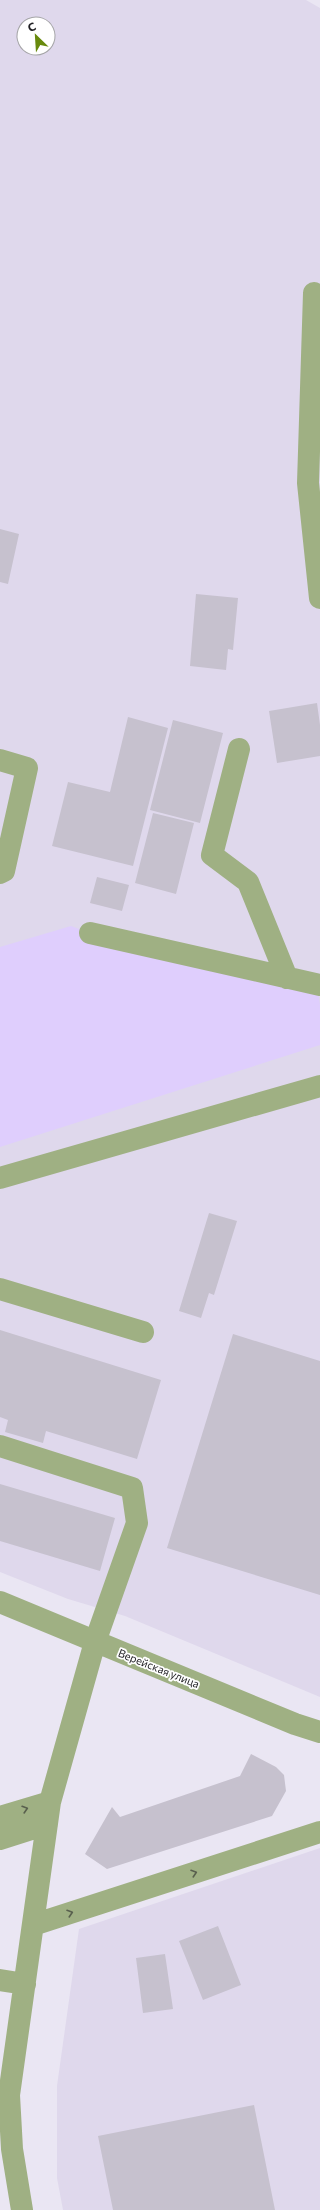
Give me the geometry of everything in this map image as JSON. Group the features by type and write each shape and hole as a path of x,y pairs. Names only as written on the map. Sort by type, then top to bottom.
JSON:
{"street":[{"path":"314,293 308,483 320,598"},
{"path":"239,749 212,855 248,882 287,978"},
{"path":"0,760 28,768 4,870 0,873"},
{"path":"90,933 320,985"},
{"path":"0,1178 192,1121 320,1086"},
{"path":"0,1289 143,1332"},
{"path":"0,1446 132,1488 137,1523 95,1642 50,1802 9,2095 12,2149 22,2210"},
{"name":"Верейская улица","path":"0,1602 295,1724 320,1732"},
{"path":"0,1817 50,1802"},
{"path":"0,1839 47,1824"},
{"path":"33,1925 320,1832"},
{"path":"0,1980 25,1984"}],"shaded area":[{"path":"0,0 306,0 320,8 320,1697 125,1616 68,1599 0,1572"},
{"path":"71,926 90,933 317,984 320,1005 320,1045 0,1147 0,947"},
{"path":"320,1848 320,2210 63,2210 57,2178 57,2086 79,1929"}],"building":[{"path":"0,529 19,534 8,584 0,582"},
{"path":"196,594 238,598 233,650 228,649 226,670 190,666"},
{"path":"317,703 320,725 320,756 277,763 269,711"},
{"path":"128,717 168,728 133,866 52,846 68,782 110,792"},
{"path":"173,720 223,733 200,823 150,810"},
{"path":"153,813 194,823 176,894 135,883"},
{"path":"97,877 129,885 122,911 90,903"},
{"path":"209,1213 237,1221 214,1295 209,1293 201,1318 179,1311"},
{"path":"0,1330 161,1380 137,1459 46,1431 43,1443 5,1432 8,1420 0,1417"},
{"path":"233,1334 320,1361 320,1595 167,1548"},
{"path":"0,1484 115,1518 100,1571 0,1541"},
{"path":"251,1754 276,1767 284,1775 286,1791 272,1816 107,1869 85,1854 112,1807 120,1817 240,1776"},
{"path":"218,1926 241,1985 203,2000 179,1941"},
{"path":"165,1954 173,2009 143,2013 136,1958"},
{"path":"254,2105 275,2210 113,2210 98,2136"}]}
